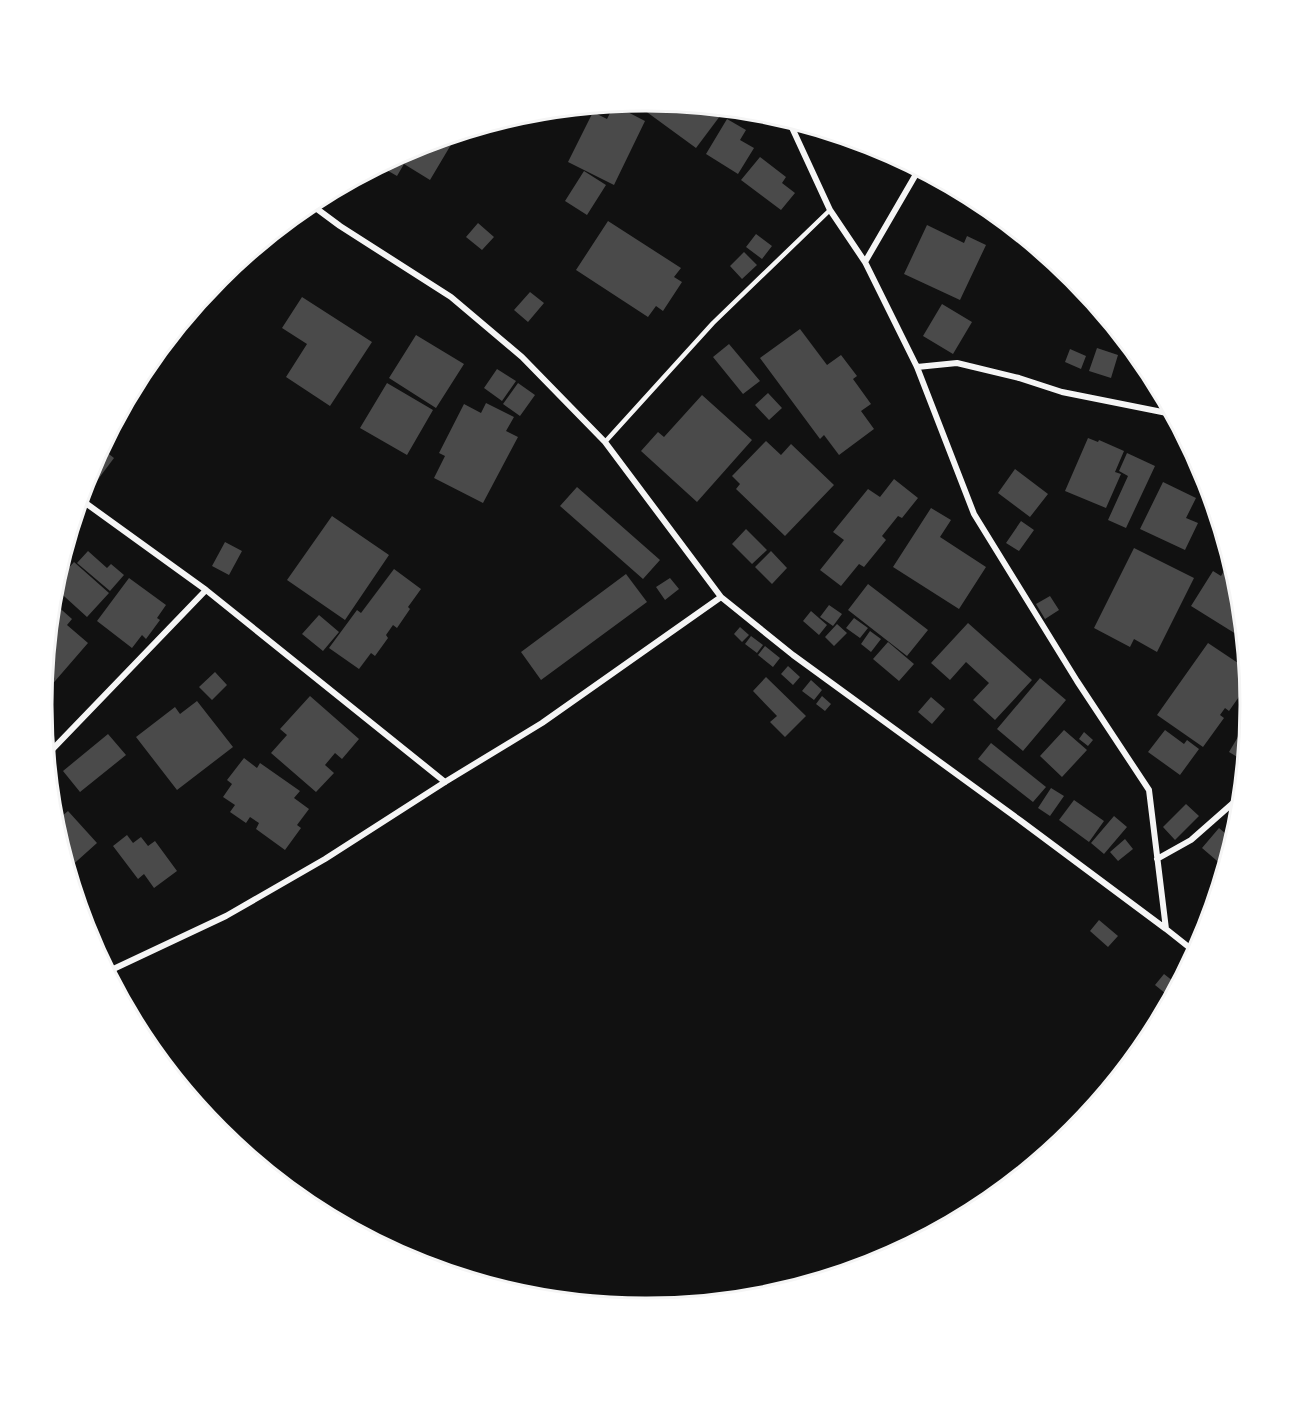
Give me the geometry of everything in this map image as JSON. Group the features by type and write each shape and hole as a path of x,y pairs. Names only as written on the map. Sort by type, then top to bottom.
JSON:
{"street":[{"path":"793,129 830,210 865,262 917,367 974,514 1077,681 1149,790 1166,929"},
{"path":"865,262 915,176"},
{"path":"318,210 451,297 522,357 605,442 721,597 793,655 1188,946"},
{"path":"917,367 957,363 1019,378 1062,392 1162,412"},
{"path":"88,504 206,590 445,782"},
{"path":"54,747 206,590"},
{"path":"115,968 226,916 325,859 445,782 543,723 721,597"},
{"path":"1157,859 1191,840 1230,805"}],"lane":[{"path":"605,442 713,323 830,210"}],"building":[{"path":"627,111 645,121 614,185 568,162 592,114 607,119 611,112"},
{"path":"645,111 720,116 696,148"},
{"path":"727,119 746,130 740,140 754,148 738,174 706,154"},
{"path":"452,143 430,180 404,164 397,176 387,170"},
{"path":"760,157 786,177 782,183 795,193 781,210 741,180"},
{"path":"584,171 606,185 587,215 565,201"},
{"path":"608,221 681,268 674,277 682,282 663,311 656,306 648,317 576,270"},
{"path":"478,223 494,237 482,250 466,237"},
{"path":"927,225 964,243 967,236 986,245 960,300 904,274"},
{"path":"756,234 772,246 762,259 746,247"},
{"path":"744,252 757,265 742,279 730,266"},
{"path":"530,292 544,303 528,322 514,310"},
{"path":"302,297 372,342 330,406 286,377 307,344 282,328"},
{"path":"942,304 972,322 953,354 923,336"},
{"path":"800,329 827,365 841,355 857,376 853,379 871,404 861,411 874,429 839,455 824,435 820,439 760,358"},
{"path":"416,335 464,364 436,408 389,378"},
{"path":"729,344 760,381 743,394 713,357"},
{"path":"1097,348 1118,355 1111,378 1089,371"},
{"path":"1070,349 1086,356 1081,369 1065,362"},
{"path":"497,369 516,381 502,401 484,388"},
{"path":"387,383 433,410 407,455 360,428"},
{"path":"518,383 535,395 520,416 503,404"},
{"path":"768,393 782,408 769,420 755,405"},
{"path":"702,395 752,440 697,502 641,451 658,432 664,437"},
{"path":"486,403 514,417 506,431 518,437 483,503 434,478 445,456 439,453 464,404 481,413"},
{"path":"1088,438 1098,442 1099,440 1124,451 1115,472 1121,474 1106,508 1065,491"},
{"path":"766,441 781,455 791,444 834,485 785,536 736,489 740,484 732,476"},
{"path":"1127,453 1155,466 1126,528 1108,520 1128,476 1119,471"},
{"path":"109,454 114,458 96,482"},
{"path":"1015,469 1048,494 1030,517 998,493"},
{"path":"894,479 918,498 902,518 898,516 882,536 886,540 864,567 859,564 841,586 820,570 844,540 833,532 868,489 880,497"},
{"path":"1163,482 1196,498 1186,518 1198,523 1185,550 1140,529"},
{"path":"577,487 660,560 643,579 560,506"},
{"path":"931,508 951,520 940,537 986,567 959,609 893,567"},
{"path":"332,516 389,555 345,620 287,580"},
{"path":"1021,521 1034,530 1019,551 1006,543"},
{"path":"746,529 767,550 752,564 732,544"},
{"path":"225,542 242,551 229,575 212,566"},
{"path":"1134,548 1194,578 1157,652 1134,639 1130,647 1094,628"},
{"path":"88,551 107,568 111,564 124,575 110,591 77,563"},
{"path":"771,551 787,568 772,584 755,567"},
{"path":"74,562 109,593 87,617 63,595 69,567"},
{"path":"394,569 421,589 397,628 393,625 386,635 388,638 375,656 371,653 359,669 329,648 357,610 361,613"},
{"path":"1213,571 1221,576 1224,571 1235,633 1191,606"},
{"path":"626,574 647,602 541,680 521,652"},
{"path":"129,578 166,605 157,618 160,620 146,639 142,635 132,648 97,621"},
{"path":"670,578 679,589 665,600 656,587"},
{"path":"868,584 928,630 907,656 848,610"},
{"path":"1050,596 1059,610 1045,619 1036,604"},
{"path":"829,605 842,614 833,626 820,617"},
{"path":"61,609 72,619 67,625 88,643 53,683"},
{"path":"811,611 827,625 819,635 803,621"},
{"path":"319,615 339,632 323,651 302,634"},
{"path":"854,618 868,628 860,638 846,628"},
{"path":"968,623 1032,680 995,720 973,700 989,683 966,662 950,680 931,663"},
{"path":"837,624 847,633 834,646 825,637"},
{"path":"740,627 749,635 742,642 734,634"},
{"path":"870,631 881,639 871,652 861,644"},
{"path":"751,636 763,645 757,653 745,644"},
{"path":"888,642 914,664 899,681 873,659"},
{"path":"1208,643 1238,663 1240,696 1229,711 1225,708 1220,715 1224,718 1203,747 1157,715"},
{"path":"765,646 780,658 773,667 758,655"},
{"path":"788,666 800,677 793,685 781,674"},
{"path":"215,672 227,685 212,700 199,687"},
{"path":"766,677 806,716 785,737 770,722 777,716 753,691"},
{"path":"1040,678 1066,700 1023,751 997,729"},
{"path":"811,680 822,690 814,700 802,691"},
{"path":"310,696 359,739 342,759 335,753 325,765 334,773 316,792 271,753 287,735 280,729"},
{"path":"822,696 831,704 825,711 816,704"},
{"path":"931,697 945,709 932,724 918,712"},
{"path":"197,701 233,747 177,790 136,737 175,707 180,714"},
{"path":"1064,730 1087,750 1062,777 1040,756"},
{"path":"1165,730 1184,744 1187,740 1199,749 1180,775 1148,752"},
{"path":"1084,732 1093,740 1088,746 1079,739"},
{"path":"108,734 126,755 80,792 63,771"},
{"path":"1238,736 1237,757 1229,752"},
{"path":"991,743 1046,787 1033,802 978,759"},
{"path":"244,758 257,768 260,763 300,791 294,798 309,809 297,825 301,828 285,850 256,829 259,823 250,817 246,823 230,812 235,805 223,797 232,784 227,780"},
{"path":"1051,788 1064,796 1050,816 1038,808"},
{"path":"1074,800 1104,821 1089,842 1059,820"},
{"path":"1186,804 1199,816 1175,840 1163,827"},
{"path":"68,811 97,843 75,863 64,820 63,815"},
{"path":"1114,816 1127,827 1104,854 1091,843"},
{"path":"1219,828 1225,833 1218,862 1202,848"},
{"path":"127,835 133,843 141,837 148,846 155,841 177,871 154,888 144,874 138,879 113,846"},
{"path":"1125,839 1133,849 1118,861 1110,852"},
{"path":"1099,920 1118,936 1108,947 1090,931"},
{"path":"1164,974 1171,980 1164,993 1155,985"}]}
